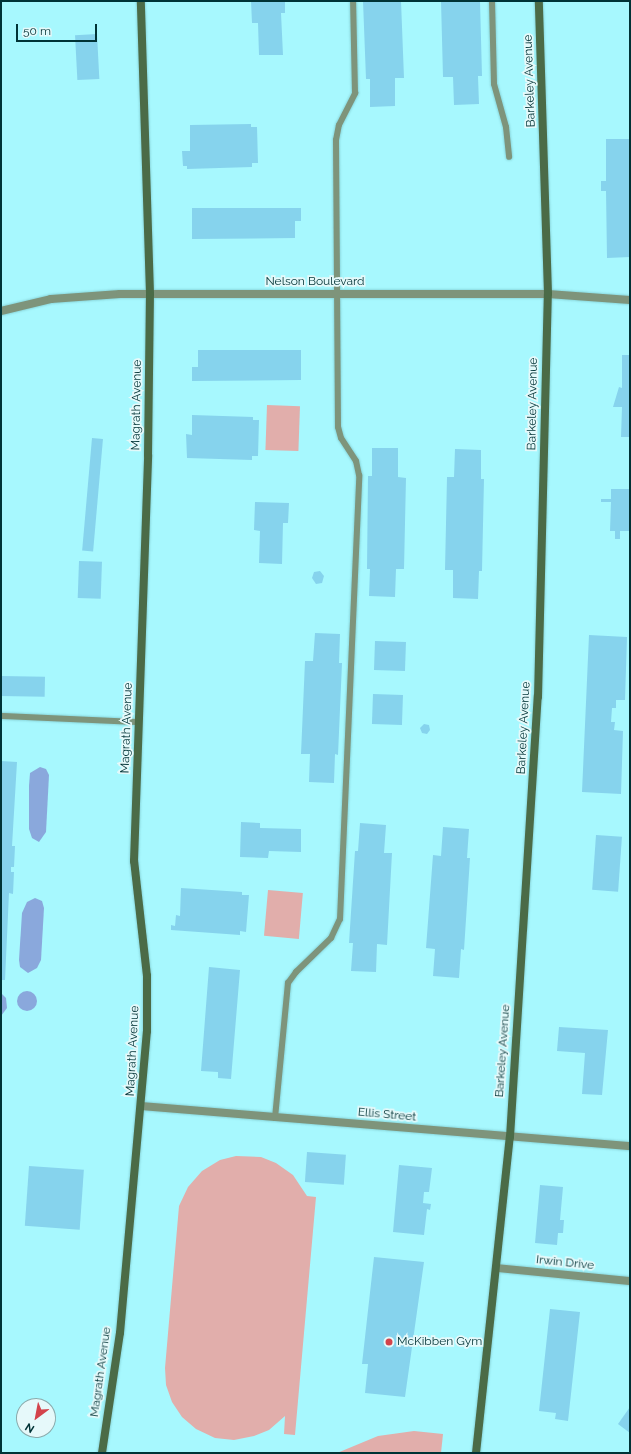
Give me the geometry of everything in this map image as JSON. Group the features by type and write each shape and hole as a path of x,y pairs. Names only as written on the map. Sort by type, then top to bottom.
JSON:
{"main road":[{"name":"Magrath Avenue","path":"102,1453 120,1333 142,1106 147,1031 147,976 134,861 148,455 150,294 141,1"},
{"name":"Barkeley Avenue","path":"476,1453 510,1137 538,697 548,294 539,1"}],"street":[{"name":"Nelson Boulevard","path":"1,311 33,302 70,297 150,294 548,294 630,300"},
{"name":"Ellis Street","path":"142,1106 630,1146"},
{"name":"Irwin Drive","path":"497,1268 630,1282"}],"lane":[{"path":"275,1118 288,984 296,972 331,938 340,920 359,475 356,461 341,438 338,427 336,140 339,125 355,93 353,1"},
{"path":"492,1 494,84 506,127 509,157"},
{"path":"1,716 139,722"}],"shaded area":[{"path":"267,405 300,406 298,451 265,450"},
{"path":"268,890 303,893 299,939 264,936"},
{"path":"236,1156 261,1157 276,1163 293,1175 307,1196 316,1197 295,1435 284,1434 285,1416 269,1430 254,1436 234,1440 215,1438 196,1429 182,1417 172,1402 166,1385 165,1368 179,1206 188,1187 202,1171 220,1160"},
{"path":"414,1431 443,1434 441,1453 337,1453 378,1436"}],"water":[{"path":"40,767 46,769 49,775 46,832 39,842 32,838 29,829 29,786 30,773"},
{"path":"35,898 42,901 44,908 41,960 37,968 28,973 20,967 19,960 22,913 27,902"},
{"path":"27,991 34,994 37,1001 34,1008 27,1011 20,1008 17,1001 20,994"},
{"path":"1,993 6,998 7,1008 1,1016"}],"building":[{"path":"251,1 285,1 285,13 281,13 283,55 259,55 258,23 252,23"},
{"path":"363,1 401,1 404,78 395,78 395,106 370,107 370,79 366,79"},
{"path":"441,1 480,1 482,76 478,76 479,104 454,105 453,77 443,77"},
{"path":"97,34 99,79 77,80 75,35"},
{"path":"251,124 251,127 257,127 258,163 252,163 252,167 187,169 187,166 183,166 182,151 190,151 190,125"},
{"path":"606,139 630,139 630,257 607,258 606,191 601,191 601,181 606,181"},
{"path":"192,208 301,208 301,221 295,221 295,238 192,239"},
{"path":"198,350 301,350 301,380 192,381 192,367 198,367"},
{"path":"622,355 630,355 630,437 621,437 622,407 613,407 619,387 622,388"},
{"path":"192,415 253,417 253,420 259,420 258,456 252,456 252,460 187,458 186,434 192,435"},
{"path":"92,438 103,439 93,552 82,551"},
{"path":"372,448 398,448 398,477 406,478 404,569 396,569 395,597 369,596 370,569 367,569 368,476 372,476"},
{"path":"455,449 481,450 481,479 484,479 482,571 479,571 478,599 453,598 453,570 445,570 447,477 454,477"},
{"path":"611,489 630,489 630,531 620,531 620,539 615,539 615,531 610,531 611,502 601,502 601,499 611,499"},
{"path":"255,502 289,503 288,523 283,523 282,564 259,563 260,531 254,530"},
{"path":"79,561 102,562 101,599 78,598"},
{"path":"320,571 324,576 322,583 316,584 312,578 314,572"},
{"path":"315,633 340,634 339,663 342,663 338,755 335,754 334,783 309,782 310,754 301,754 305,661 313,661"},
{"path":"589,635 627,637 625,700 616,700 616,708 612,708 611,722 615,722 614,730 623,731 621,794 582,792"},
{"path":"375,641 406,642 405,671 374,670"},
{"path":"1,676 45,677 45,697 1,696"},
{"path":"373,694 403,695 402,725 372,724"},
{"path":"424,724 429,725 430,730 427,734 422,733 420,728"},
{"path":"1,761 17,762 12,846 15,846 14,867 11,867 11,872 14,872 13,894 9,893 5,980 1,980"},
{"path":"241,822 260,823 260,828 301,829 301,852 269,851 268,858 240,857"},
{"path":"360,823 386,825 384,853 392,853 387,945 377,944 376,972 351,971 353,943 349,943 355,851 358,851"},
{"path":"443,827 469,829 467,858 470,858 464,950 461,949 459,978 433,976 435,949 426,948 433,855 441,856"},
{"path":"596,835 622,837 618,892 592,890"},
{"path":"181,888 242,892 242,895 249,895 246,932 240,931 240,935 171,930 171,925 175,926 176,915 180,916"},
{"path":"209,967 240,970 231,1079 218,1078 218,1072 201,1071"},
{"path":"559,1027 608,1030 602,1095 582,1094 585,1053 557,1051"},
{"path":"307,1152 346,1155 344,1185 305,1182"},
{"path":"399,1165 432,1168 429,1192 424,1192 423,1203 431,1204 430,1210 427,1209 424,1235 393,1232"},
{"path":"29,1166 84,1170 80,1230 25,1226"},
{"path":"540,1185 563,1187 560,1220 564,1220 563,1233 558,1233 557,1245 535,1243"},
{"name":"McKibben Gym","path":"374,1257 424,1262 405,1397 365,1393 368,1364 362,1364"},
{"path":"550,1309 580,1312 568,1421 555,1419 556,1413 539,1411"},
{"path":"630,1407 630,1433 618,1424"}],"place":[{"name":"McKibben Gym","path":"389,1342"}]}
